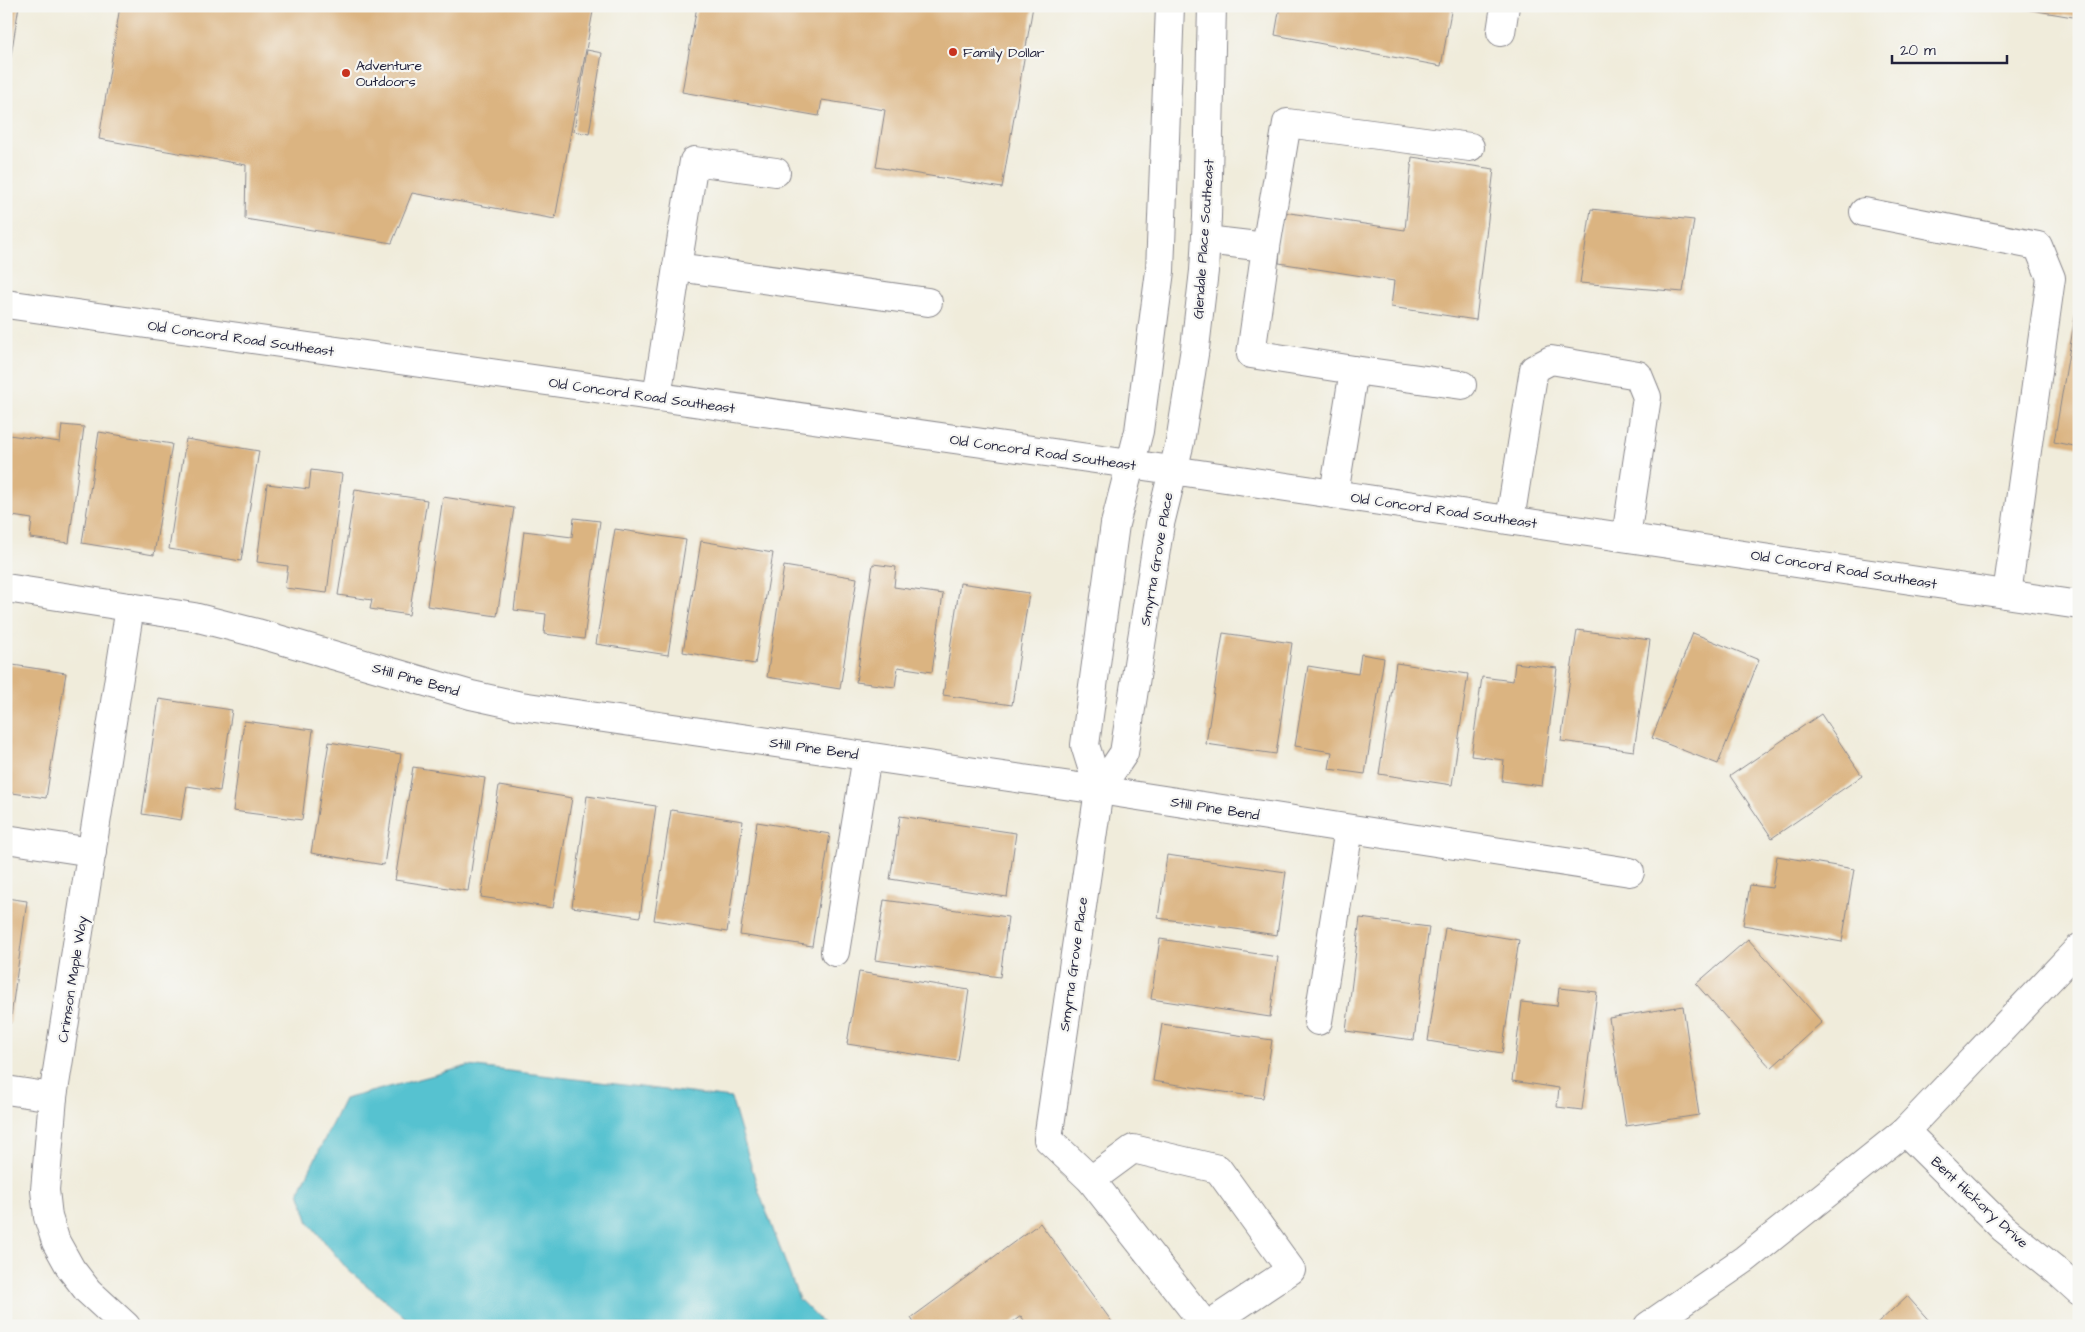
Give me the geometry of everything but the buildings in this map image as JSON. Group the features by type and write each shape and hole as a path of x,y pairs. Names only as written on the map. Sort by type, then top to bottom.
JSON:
{"street":[{"path":"1131,464 1139,431 1160,270 1170,6"},
{"name":"Glendale Place Southeast","path":"1172,470 1180,442 1195,348 1206,240 1212,6"},
{"path":"1462,385 1251,354 1266,247 1287,123 1470,147"},
{"path":"657,397 694,161 776,172"},
{"path":"1864,212 2038,246 2051,278 2006,594"},
{"path":"1206,240 1266,247"},
{"path":"677,267 928,302"},
{"name":"Old Concord Road Southeast","path":"6,304 1131,464 1626,536 2079,605"},
{"path":"1510,520 1534,369 1552,360 1638,375 1644,386 1647,397 1626,536"},
{"path":"1334,494 1354,370"},
{"name":"Smyrna Grove Place","path":"1090,1180 1048,1139 1099,790 1085,745 1116,524 1131,464"},
{"name":"Smyrna Grove Place","path":"1099,790 1124,753 1160,524 1172,470"},
{"name":"Still Pine Bend","path":"6,588 194,617 257,633 471,695 521,706 1099,790 1630,872"},
{"name":"Crimson Maple Way","path":"126,1326 88,1290 71,1269 56,1242 51,1226 45,1190 53,1097 130,607"},
{"path":"1099,637 1141,643"},
{"path":"835,952 867,756"},
{"path":"1318,1021 1349,829"},
{"path":"6,839 92,852"},
{"path":"1648,1326 1745,1259 1906,1131 2079,948"},
{"path":"6,1090 53,1097"},
{"name":"Bent Hickory Drive","path":"1906,1131 2003,1228 2079,1291"},
{"path":"1133,1149 1218,1169 1292,1270 1206,1326 1090,1180 1133,1149"}],"water":[{"path":"468,1066 731,1098 759,1192 799,1299 826,1326 418,1326 411,1322 348,1270 309,1223 299,1192 344,1099"}],"place":[{"name":"Family Dollar","path":"953,52"},
{"name":"Adventure Outdoors","path":"346,73"}]}
